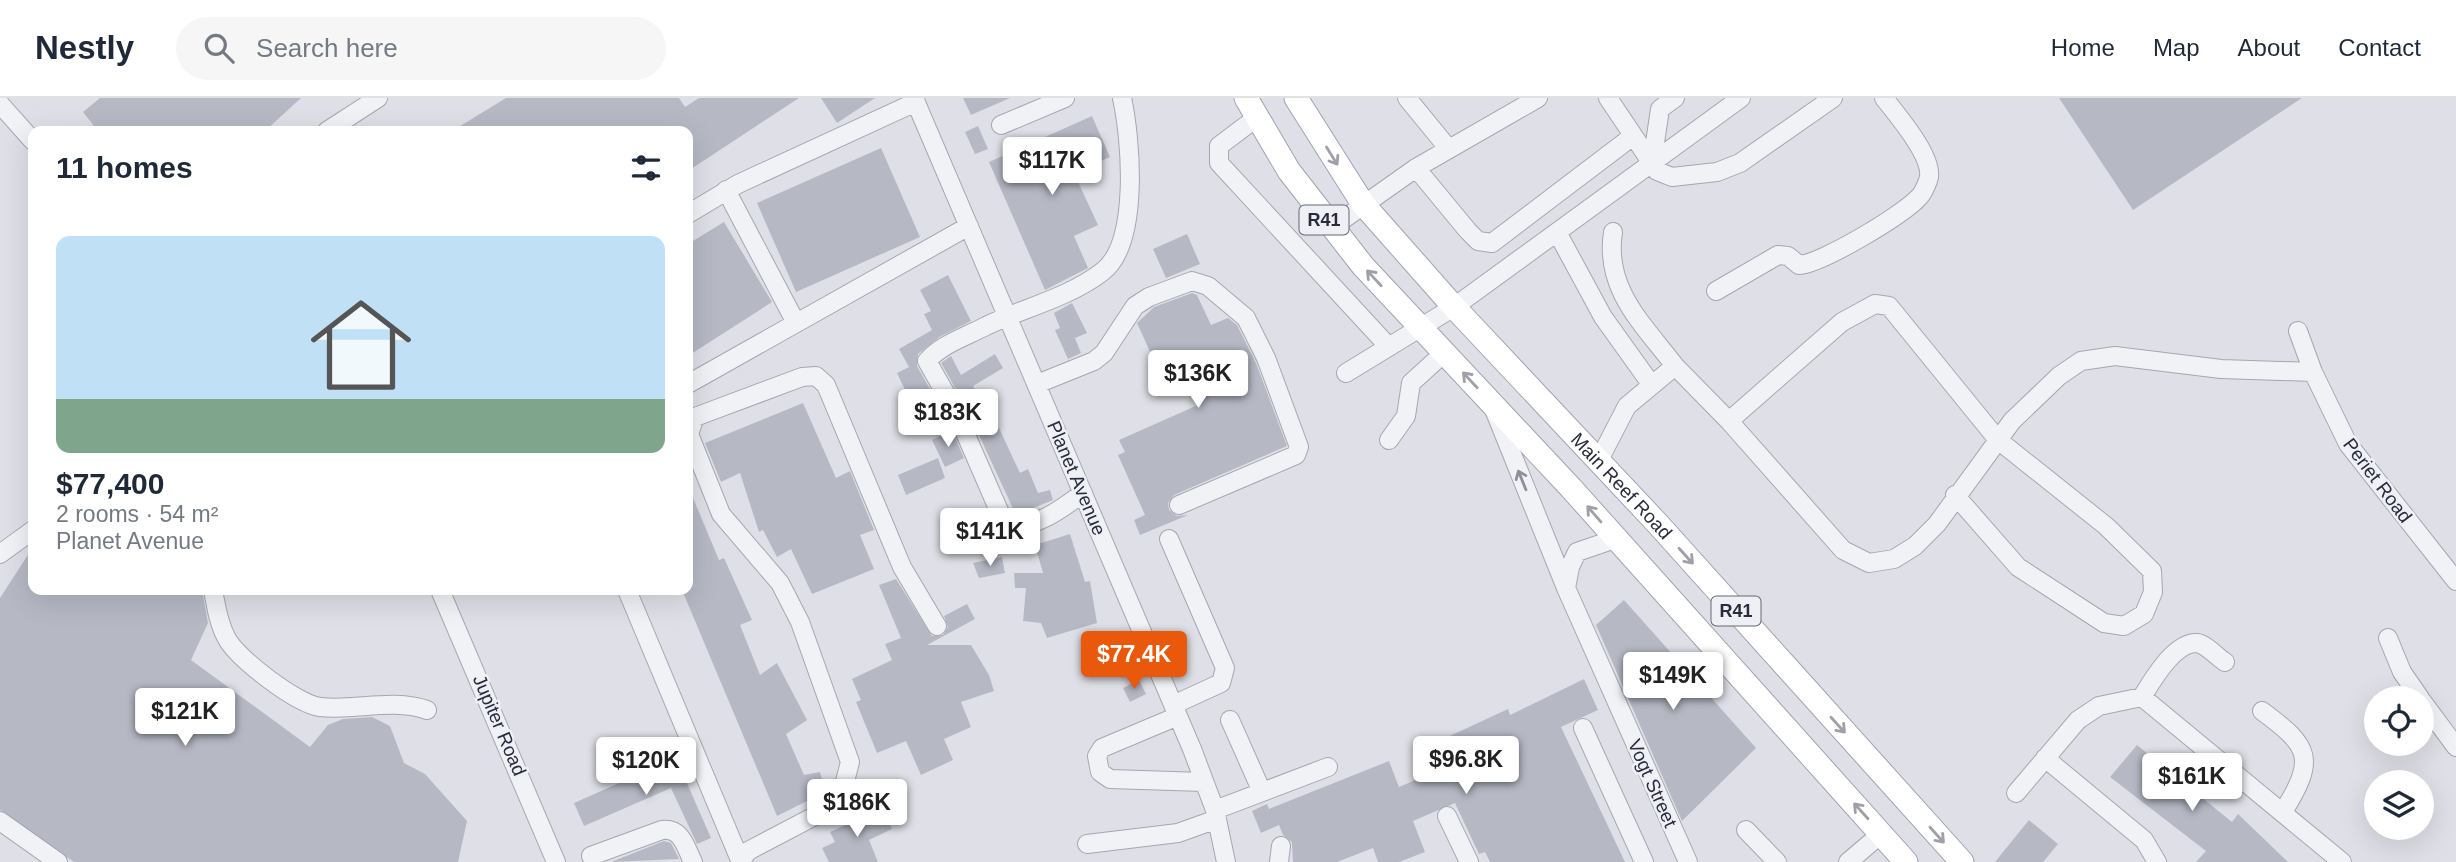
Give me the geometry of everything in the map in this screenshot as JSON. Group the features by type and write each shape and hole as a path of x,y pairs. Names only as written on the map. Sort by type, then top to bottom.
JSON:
{"main road":[{"name":"Main Reef Road","path":"1296,98 1363,204 1454,307 1657,523 1962,862"},
{"name":"Main Reef Road","path":"1251,108 1331,228 1571,488 1906,862"},
{"path":"1571,488 1598,462"}],"street":[{"path":"335,126 378,98"},
{"path":"1001,125 1065,98"},
{"path":"1083,493 1052,516 1020,527 1006,527 956,412 927,361 936,351 1008,316 1069,291 1104,271 1117,253 1126,215 1131,170 1122,98"},
{"path":"1406,98 1448,148"},
{"path":"1331,228 1416,168 1538,98"},
{"path":"1608,98 1652,163 1663,175 1672,177 1717,172 1765,148 1833,98"},
{"path":"1652,163 1661,104 1675,98"},
{"path":"1346,373 1454,307 1741,98"},
{"path":"1716,291 1778,255 1788,256 1799,265 1818,260 1847,246 1921,196 1929,175 1922,151 1884,98"},
{"path":"693,211 726,190 915,100"},
{"name":"Planet Avenue","path":"915,100 1204,782 1216,815 1226,862"},
{"path":"0,104 28,135"},
{"path":"1251,108 1219,146 1219,163 1389,347"},
{"path":"1416,168 1468,232 1478,241 1492,243 1633,136"},
{"path":"726,190 796,323"},
{"path":"693,381 969,226"},
{"path":"1557,232 1603,317 1651,384"},
{"path":"1613,232 1609,255 1620,291 1675,366 1729,421 1843,550 1869,563 1894,559 1915,546 1937,524 1955,495 1998,440 2050,385 2081,361 2115,356 2221,369 2313,372"},
{"path":"1037,384 1094,361 1104,353 1135,306 1149,297 1192,281 1208,286 1246,318 1270,370 1299,447 1296,455 1179,505"},
{"path":"1729,421 1842,322 1875,304 1889,306 1998,440 2106,526 2152,570 2153,592 2144,614 2124,626 2104,623 2018,567 1955,495"},
{"name":"Periet Road","path":"2298,331 2313,372 2348,443 2456,581"},
{"path":"1389,440 1406,416 1411,383 1444,353"},
{"path":"1598,462 1628,406 1675,366"},
{"path":"693,419 802,377 816,376 826,385 902,567 937,626"},
{"name":"Vogt Street","path":"1491,402 1566,588 1688,862"},
{"path":"629,595 740,861 748,851 830,808 841,797 850,762 790,599 768,568 721,514 693,444"},
{"path":"0,554 28,534"},
{"path":"1169,539 1225,668 1226,677 1222,683 1175,711 1102,748 1097,757 1100,772 1110,779 1204,782"},
{"path":"1566,588 1570,567 1577,552 1615,539"},
{"path":"214,595 221,625 233,648 293,695 317,707 393,704 427,710"},
{"name":"Jupiter Road","path":"442,595 556,862"},
{"path":"2388,638 2402,671 2412,686"},
{"path":"2016,793 2078,720 2099,706 2142,697 2169,659 2189,645 2202,645 2225,662"},
{"path":"2142,697 2342,862"},
{"path":"2262,711 2290,732 2306,763 2302,782 2283,812"},
{"path":"2434,717 2456,747"},
{"path":"1230,720 1262,792"},
{"path":"1583,728 1644,862"},
{"path":"2045,758 2144,840 2157,862"},
{"path":"1087,844 1166,835 1216,815 1262,792 1328,767"},
{"path":"1447,816 1469,862"},
{"path":"0,821 58,862"},
{"path":"588,860 662,830 671,829 680,834 693,862"},
{"path":"1746,830 1777,862"},
{"path":"1848,862 1881,834"}],"building":[{"path":"100,98 301,98 270,126 94,126 83,112"},
{"path":"506,98 679,98 685,107 699,98 799,98 693,168 693,126 460,126"},
{"path":"821,98 875,98 837,123"},
{"path":"963,98 1010,98 971,115"},
{"path":"2059,98 2302,98 2133,210"},
{"path":"1092,116 1110,157 1074,173 1098,225 1074,236 1088,268 1045,290 989,162"},
{"path":"978,126 988,149 975,154 965,132"},
{"path":"881,148 920,237 796,292 757,203"},
{"path":"724,222 772,302 693,353 693,241"},
{"path":"1187,234 1200,264 1166,278 1153,249"},
{"path":"948,275 971,321 941,336 918,354 917,366 935,398 918,405 912,390 906,392 897,373 909,367 899,349 932,330 924,314 931,311 920,290"},
{"path":"1192,293 1197,295 1211,325 1228,318 1237,325 1256,363 1287,446 1174,495 1168,503 1169,510 1177,516 1188,515 1140,535 1134,520 1145,515 1118,455 1125,452 1119,440 1198,405 1182,369 1162,378 1137,323 1154,307"},
{"path":"1072,303 1087,333 1075,338 1081,353 1068,359 1055,330 1060,328 1054,313"},
{"path":"995,354 1003,368 973,386 996,430 999,428 1020,473 1028,469 1038,493 1050,490 1053,500 1016,515 966,407 941,363 951,356 961,375"},
{"path":"803,403 836,478 850,471 874,530 860,535 874,569 812,594 791,549 777,557 763,530 759,532 740,473 721,482 705,443"},
{"path":"952,430 964,458 945,467 932,440"},
{"path":"938,458 945,478 906,495 898,475"},
{"path":"693,498 719,560 724,558 752,620 740,625 760,675 777,663 807,720 786,734 804,775 820,772 825,792 777,816 684,595 693,595"},
{"path":"1070,534 1085,582 1090,581 1097,623 1047,638 1041,623 1023,621 1026,588 1015,588 1014,573 1043,573 1035,545"},
{"path":"28,555 28,595 203,595 208,623 191,660 310,747 328,725 343,719 372,717 390,726 404,763 425,774 467,821 458,862 74,862 0,810 0,598"},
{"path":"1002,557 1005,573 979,578 973,563"},
{"path":"896,579 932,636 943,635 948,627 944,616 967,604 975,619 927,645 971,645 989,675 994,691 961,702 971,727 944,739 953,760 921,775 906,741 877,753 856,702 861,700 852,679 892,660 885,644 901,638 879,585"},
{"path":"1624,600 1756,748 1682,821 1596,625"},
{"path":"1584,679 1598,710 1561,727 1625,862 1490,862 1485,852 1479,854 1455,803 1413,821 1425,852 1399,862 1378,862 1373,848 1337,862 1293,862 1292,842 1283,835 1279,825 1261,833 1252,811 1267,804 1269,809 1389,761 1399,787 1439,770 1428,746 1508,709 1510,715"},
{"path":"1139,680 1146,694 1130,702 1123,688"},
{"path":"2137,745 2232,822 2238,814 2288,862 2196,862 2206,851 2110,777"},
{"path":"676,758 711,838 697,844 671,788 584,826 574,803"},
{"path":"883,808 892,829 869,840 878,862 829,862 822,848 835,842 830,832"},
{"path":"2029,820 2058,844 2043,862 1995,862"},
{"path":"664,841 671,843 679,859 611,862"}]}
